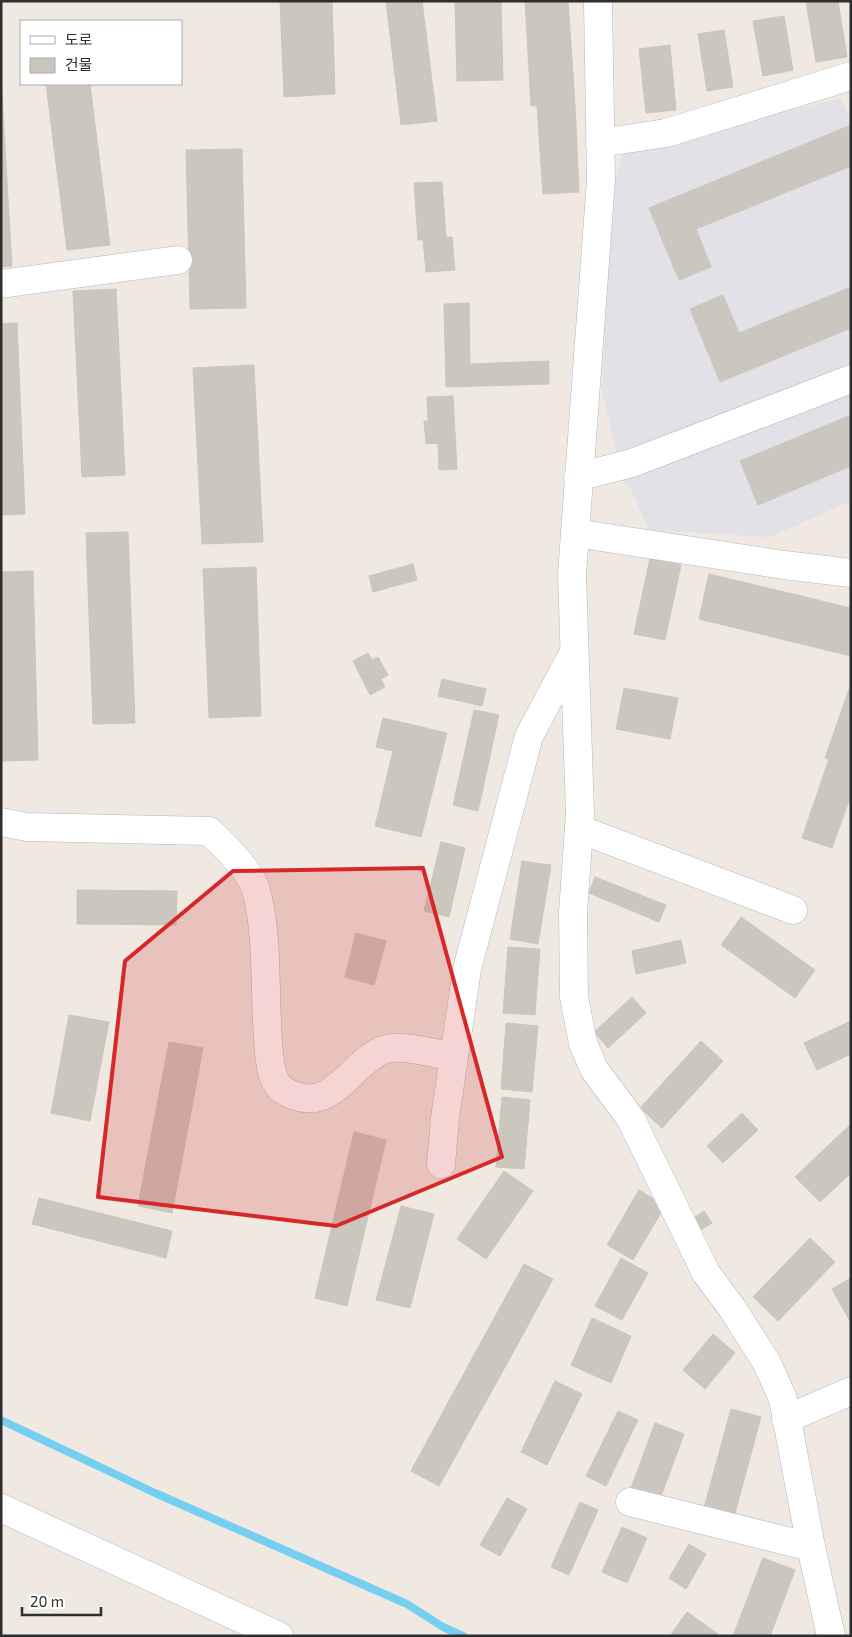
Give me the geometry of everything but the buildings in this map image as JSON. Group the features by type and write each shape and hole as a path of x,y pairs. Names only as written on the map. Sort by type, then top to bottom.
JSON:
{"street":[{"path":"598,1 601,180 572,574 579,829 573,921 574,997 582,1043 594,1069 632,1119 706,1273 732,1308 766,1363 783,1399 811,1547 831,1636"},
{"path":"600,143 666,133 851,76"},
{"path":"1,284 178,260"},
{"path":"578,477 632,463 851,379"},
{"path":"575,534 851,573"},
{"path":"441,1164 467,970 529,736 574,651"},
{"path":"1,822 27,827 209,831 233,853 256,888 263,941 268,1039 273,1076 281,1089 308,1099 320,1098 334,1090 369,1059 384,1050 399,1047 454,1057"},
{"path":"579,829 793,910"},
{"path":"786,1419 851,1391"},
{"path":"630,1502 811,1547"},
{"path":"1,1508 278,1636"}],"highlighted area":[{"path":"423,868 502,1157 336,1226 98,1197 125,961 233,871"}],"shaded area":[{"path":"841,98 851,122 851,501 770,537 649,530 630,488 623,481 602,391 607,248 612,187 624,150"}],"waterway":[{"path":"1,1420 155,1493 407,1604 443,1627 463,1636"}]}
